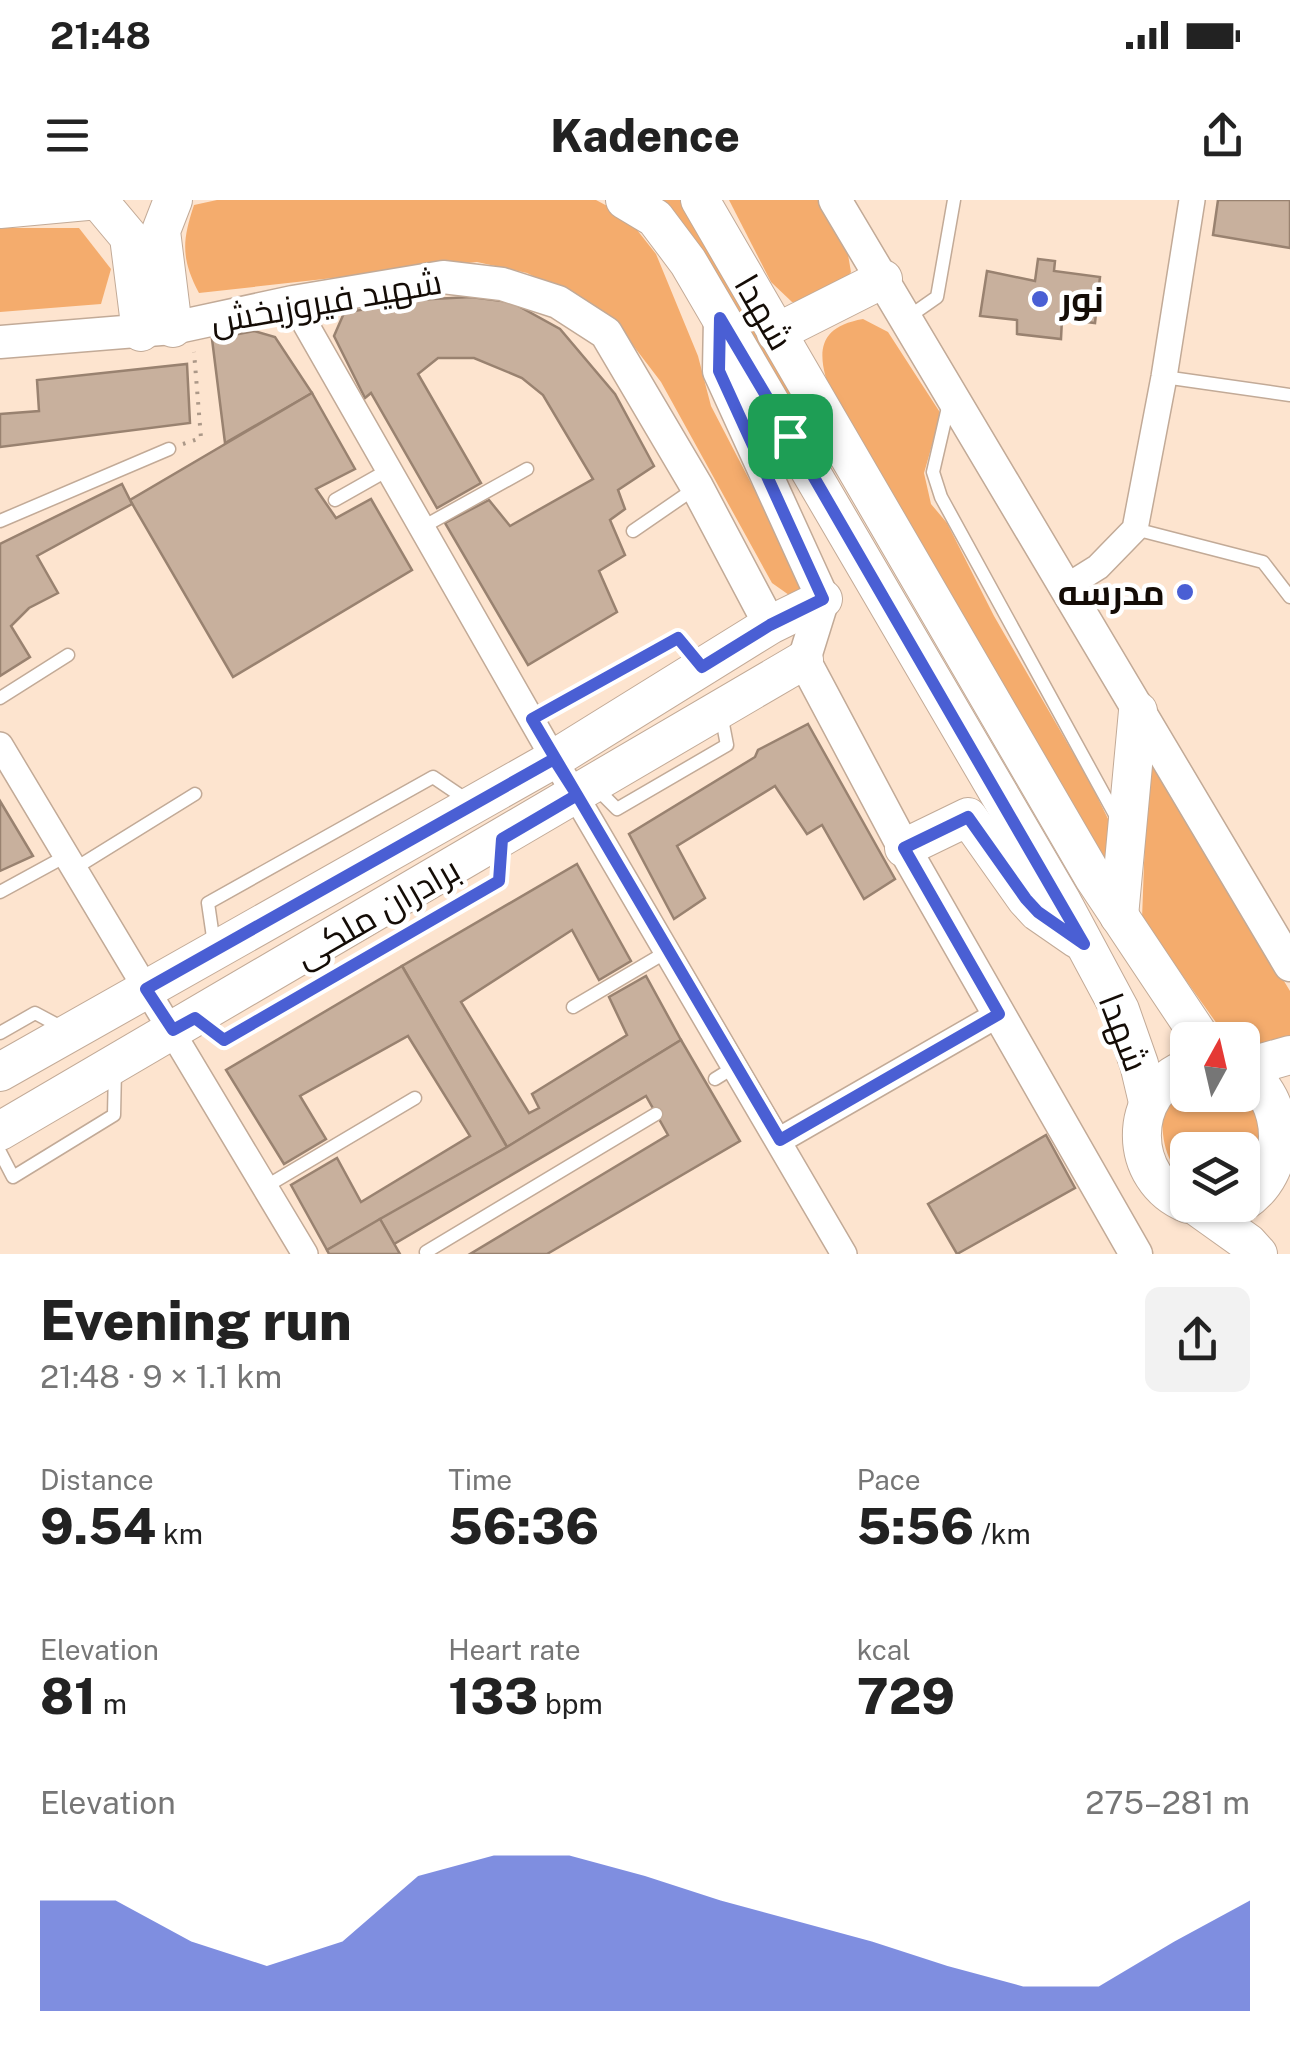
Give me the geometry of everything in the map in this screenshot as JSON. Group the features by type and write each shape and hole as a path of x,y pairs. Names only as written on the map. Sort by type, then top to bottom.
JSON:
{"main road":[{"path":"0,210 98,200 129,237 168,328"},
{"path":"168,328 161,231 173,200"},
{"name":"شهدا","path":"625,200 654,218 669,235 1084,944 1120,1010 1140,1064 1148,1102"},
{"name":"شهدا","path":"700,200 1119,916 1190,1022"},
{"path":"776,333 883,279"},
{"name":"برادران ملکی","path":"0,1072 554,759 770,625 823,599"},
{"name":"برادران ملکی","path":"0,1132 804,660"},
{"path":"1119,916 1138,711"},
{"path":"904,848 968,817 1026,899 1084,944"},
{"path":"1260,1063 1290,1055"},
{"path":"1260,1078 1288,1115 1285,1181 1260,1190"},
{"path":"1170,1079 1160,1085 1148,1102 1141,1123 1140,1146 1147,1168 1160,1186 1170,1190"},
{"path":"1228,1222 1258,1254"}],"street":[{"path":"835,200 1290,964"},
{"path":"1066,586 1098,567 1134,529 1164,377 1192,200"},
{"name":"شهید فیروزبخش","path":"0,342 168,328 293,302 443,278 502,284 558,302 606,333 698,487 770,625"},
{"path":"293,302 554,759 585,790 726,1072 780,1140 844,1254"},
{"path":"720,318 719,371 823,599 804,660 904,848 1136,1254"},
{"path":"3,755 146,989 184,1024 265,1187 305,1254"},
{"path":"780,1140 999,1014"}],"lane":[{"path":"907,318 937,297 954,200"},
{"path":"1164,377 1290,395"},
{"path":"952,391 933,472 941,498 1126,835"},
{"path":"0,521 169,449"},
{"path":"421,528 527,469"},
{"path":"334,500 388,470"},
{"path":"634,532 698,487"},
{"path":"1134,529 1262,562 1290,597"},
{"path":"532,719 678,638 702,667"},
{"path":"0,698 68,655"},
{"path":"0,892 70,862 196,794"},
{"path":"573,1007 668,951"},
{"path":"0,1032 35,1013 70,1032"},
{"path":"0,1152 14,1177 114,1115 115,1064"},
{"path":"265,1187 415,1098"},
{"path":"426,1252 656,1114"}],"path":[{"path":"168,328 201,438 169,449"}],"shaded area":[{"path":"217,200 596,200 626,216 656,254 698,356 711,406 789,556 802,589 789,595 772,583 661,382 616,323 527,273 477,262 199,293 186,260 187,229 194,205"},
{"path":"646,200 687,200 828,447 813,456"},
{"path":"729,200 823,200 845,237 851,272 826,295 792,302 771,282"},
{"path":"0,228 79,228 111,269 101,304 0,312"},
{"path":"863,319 888,332 941,414 924,473 931,504 947,523 994,616 1110,823 1110,886 833,399 824,371 823,347 835,330"},
{"path":"1148,756 1290,991 1290,1039 1260,1048 1260,1022 1216,1022 1142,919"},
{"path":"1170,1101 1170,1112 1257,1112 1269,1156 1260,1166 1260,1132 1170,1132 1170,1159 1162,1111"}],"building":[{"path":"1218,200 1290,200 1290,248 1213,235"},
{"name":"نور","path":"1038,259 1055,261 1054,271 1100,277 1095,323 1062,319 1061,339 1017,334 1017,320 980,316 987,271 1035,281"},
{"path":"471,297 511,302 560,329 615,394 654,466 618,490 625,509 610,520 625,555 599,571 617,612 528,665 445,523 489,500 510,526 593,479 543,395 522,378 474,358 438,358 418,374 481,483 437,508 371,393 365,398 334,336 344,313 413,300"},
{"path":"254,331 275,337 312,393 225,443 212,339"},
{"path":"187,364 190,423 0,447 0,414 39,411 37,380"},
{"path":"312,393 355,469 316,489 336,518 371,499 412,570 233,677 130,500"},
{"path":"122,484 132,504 37,556 58,593 29,608 11,626 30,657 0,676 0,544"},
{"path":"808,724 895,879 864,899 822,825 807,834 775,786 677,846 705,898 674,919 629,834 755,757 758,750"},
{"path":"0,801 33,856 0,871"},
{"path":"577,864 631,961 599,980 572,930 461,1002 529,1113 539,1108 532,1094 627,1035 609,997 646,976 681,1040 507,1147 402,966"},
{"path":"402,966 507,1147 327,1250 291,1185 337,1158 361,1202 470,1136 408,1036 300,1096 326,1139 284,1164 226,1070"},
{"path":"681,1040 740,1141 547,1254 470,1254 668,1135 646,1096 394,1244 380,1219 507,1147"},
{"path":"1046,1135 1075,1188 957,1254 928,1204"},
{"path":"380,1219 400,1254 329,1254 327,1250"}],"place":[{"name":"نور","path":"1040,299"},
{"name":"مدرسه","path":"1185,592"}],"route":[{"path":"790,436 720,318 719,371 823,599 770,625 702,667 678,638 532,719 577,795 502,839 499,881 224,1040 195,1018 173,1030 146,989 554,759 577,795 780,1140 999,1014 904,848 968,817 1026,899 1084,944 790,436"}]}
